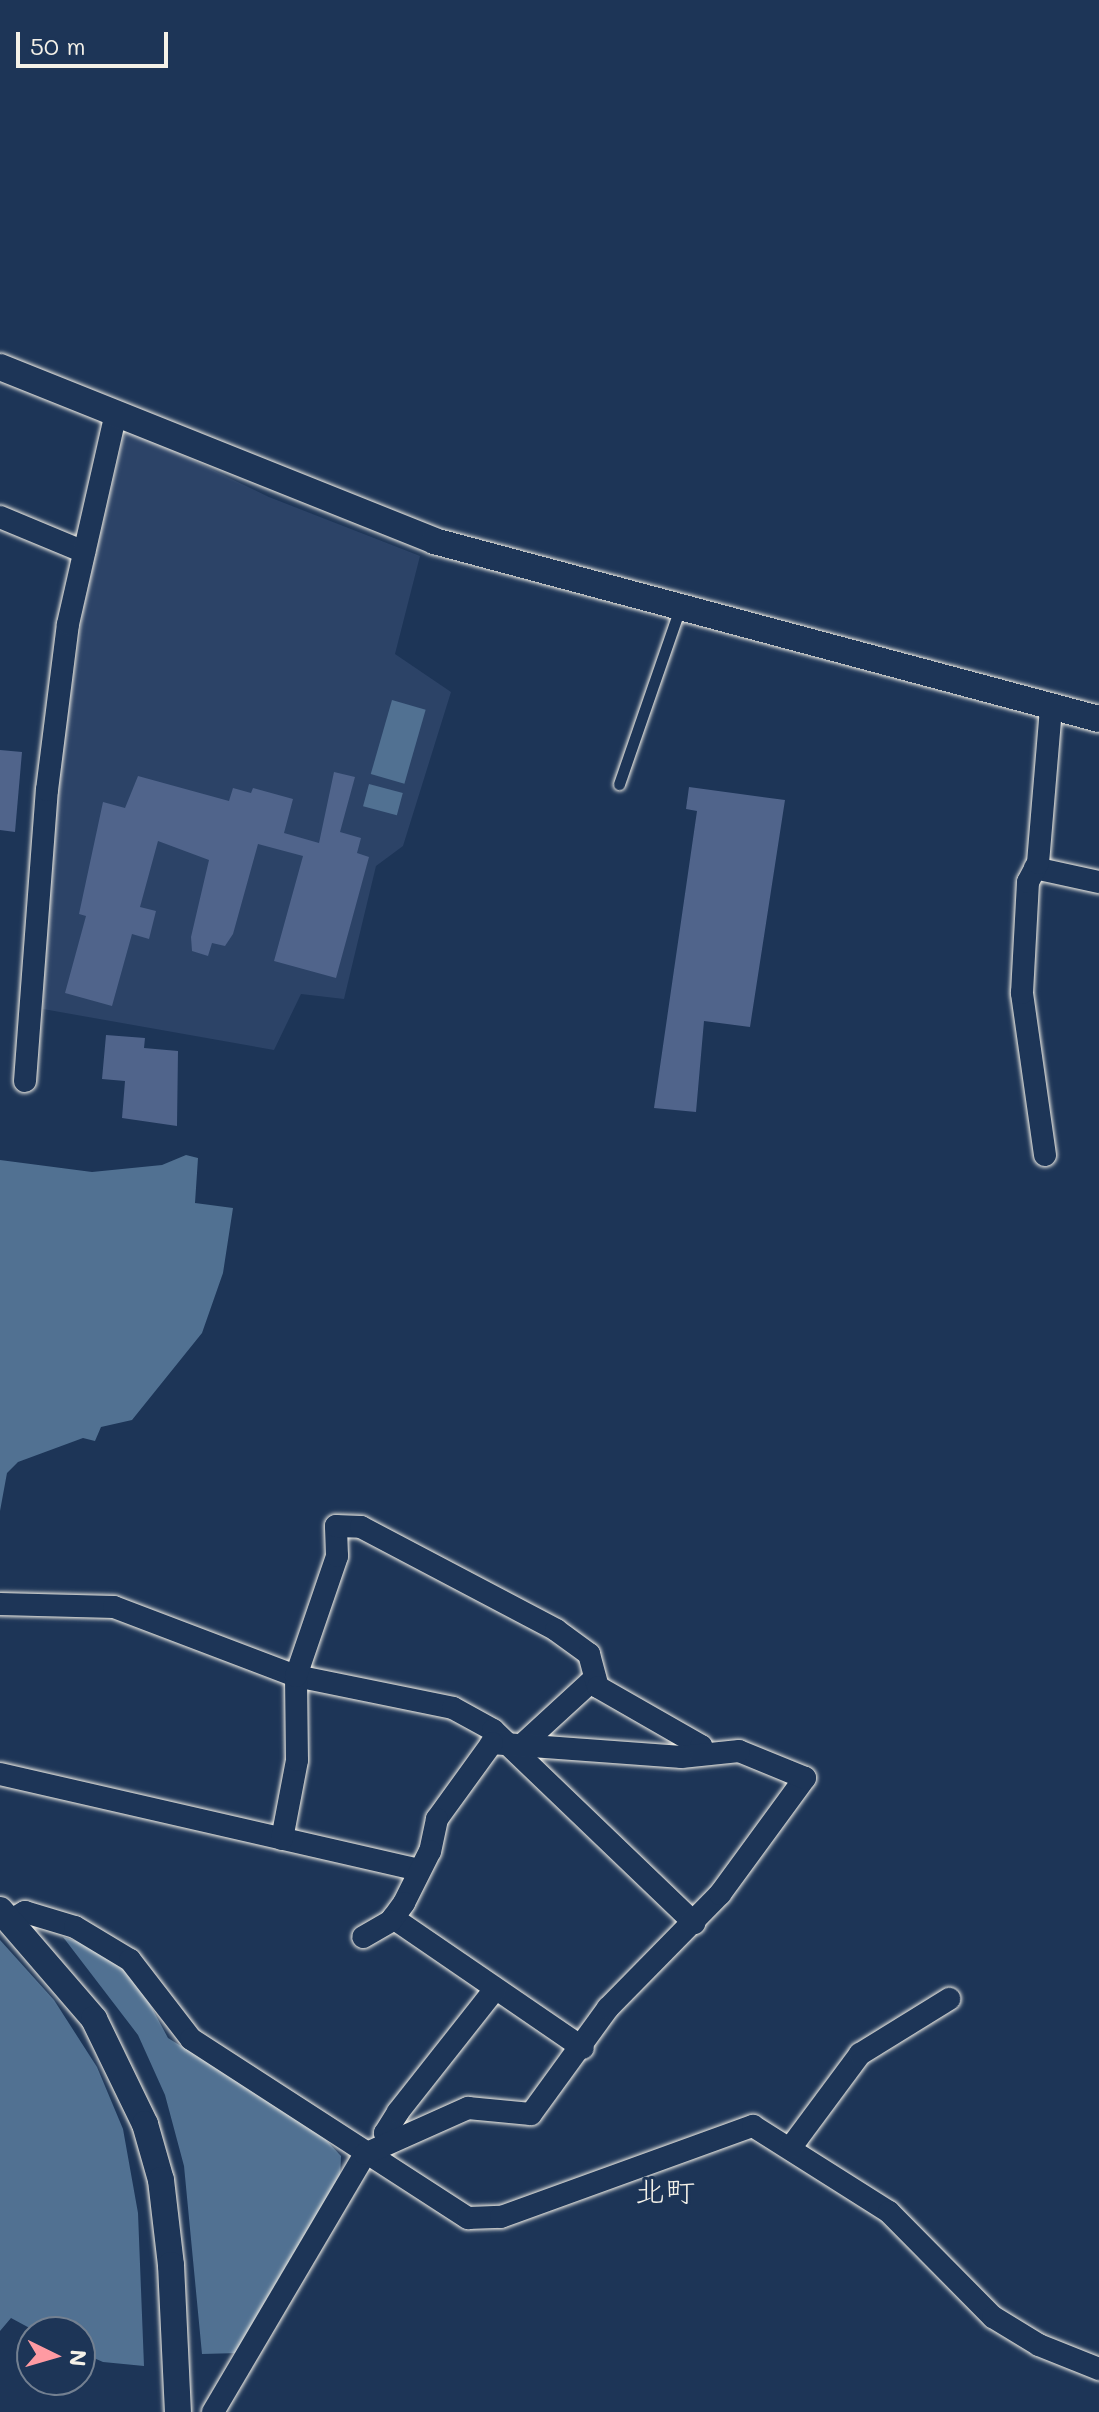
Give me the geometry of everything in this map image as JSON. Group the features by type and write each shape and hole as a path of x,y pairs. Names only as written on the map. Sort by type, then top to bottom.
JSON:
{"street":[{"path":"0,367 116,412 284,485 434,541 1051,709 1099,719"},
{"path":"25,1081 47,790 84,552 116,412"},
{"path":"0,517 84,552"},
{"path":"1045,1155 1022,993 1028,882 1035,868 1051,709"},
{"path":"1035,868 1099,882"},
{"path":"282,1839 299,1734 296,1676 337,1556 336,1526 361,1527 556,1630 589,1654 598,1687 701,1746 703,1754"},
{"path":"0,1604 114,1607 296,1676 453,1708 513,1742 694,1923"},
{"path":"513,1742 595,1678"},
{"path":"213,2412 365,2154 468,2108 531,2114 583,2048 608,2008 694,1923 805,1778 739,1751 703,1754 492,1743 447,1800 419,1870 393,1918 363,1937"},
{"path":"0,1774 419,1870"},
{"path":"6,1915 25,1912 75,1927 130,1960 191,2039 468,2218 501,2217 753,2126 791,2147 889,2212 993,2317 1039,2345 1099,2369"},
{"path":"6,1915 94,2019 145,2124 161,2180 171,2265 178,2412"},
{"path":"393,1918 583,2048"},
{"path":"389,2141 385,2133 398,2112 495,1989"},
{"path":"791,2147 860,2054 949,1999"}],"lane":[{"path":"619,784 680,608"}],"shaded area":[{"path":"130,430 269,497 420,556 395,654 451,692 403,846 376,866 344,999 301,994 274,1050 43,1009 47,856 84,606 123,438"},
{"path":"392,700 426,710 404,784 371,774"},
{"path":"369,784 403,793 397,815 363,806"},
{"path":"186,1155 198,1158 195,1203 233,1208 223,1273 202,1333 132,1420 101,1427 95,1441 83,1438 18,1462 7,1473 0,1511 0,1160 92,1172 162,1165"},
{"path":"63,1937 101,1949 136,1978 168,2038 315,2128 341,2156 340,2180 239,2353 202,2354 184,2166 165,2095 138,2035"},
{"path":"0,1940 54,2000 97,2067 123,2129 138,2213 144,2366 96,2359 96,2316 16,2316 16,2321 11,2318 0,2331"}],"building":[{"path":"0,750 22,752 15,832 0,830"},
{"path":"334,772 355,777 340,832 361,838 357,853 369,857 336,978 274,961 303,856 258,844 233,934 225,946 212,943 208,956 192,951 191,937 209,860 158,841 140,907 156,911 149,939 132,934 112,1006 65,993 86,916 79,914 103,802 125,808 138,776 229,801 233,788 251,793 253,788 293,799 284,833 319,843"},
{"path":"689,787 785,800 750,1027 704,1021 696,1112 654,1108 697,811 686,809"},
{"path":"106,1035 145,1038 144,1048 178,1051 177,1126 122,1118 125,1081 102,1079"}],"district":[{"name":"北町","path":"665,2190"}]}
